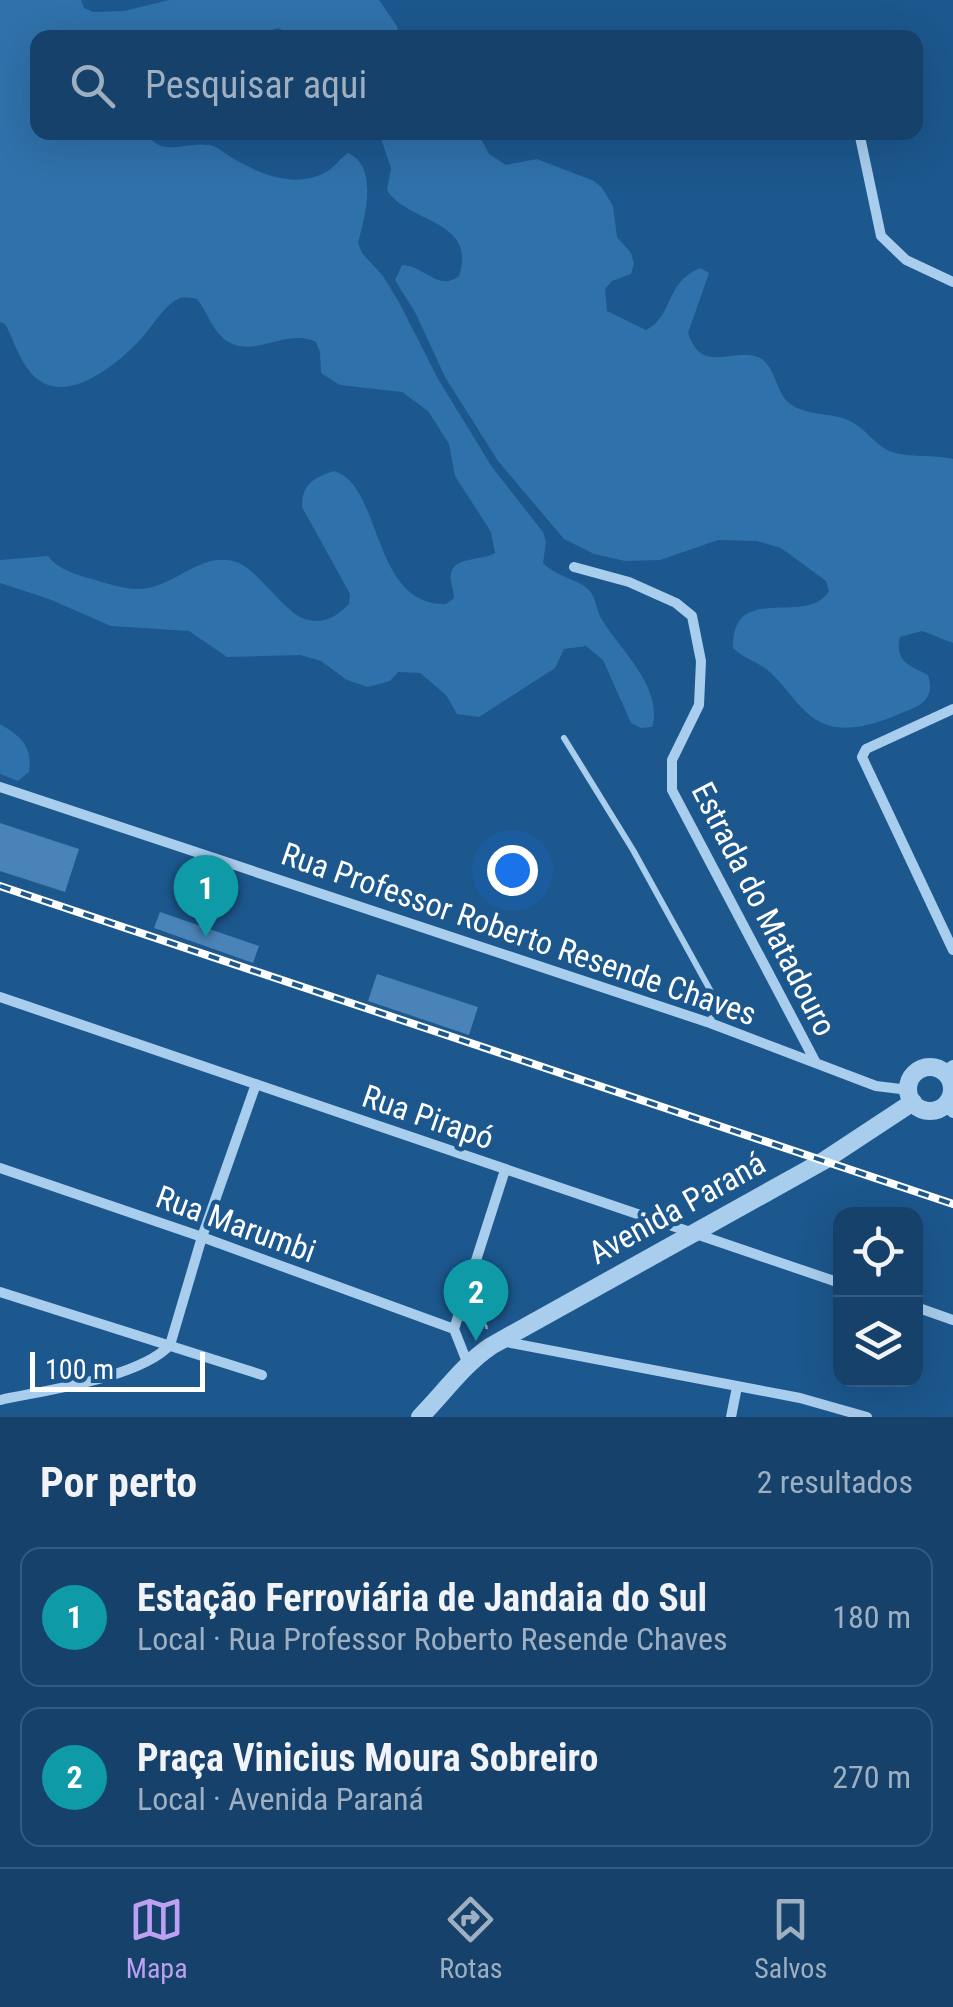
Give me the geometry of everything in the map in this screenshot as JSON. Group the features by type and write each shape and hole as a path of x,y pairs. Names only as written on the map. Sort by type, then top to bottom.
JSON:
{"street":[{"path":"862,140 881,236 906,260 953,282"},
{"name":"Estrada do Matadouro","path":"574,567 629,582 676,602 692,616 701,661 699,705 672,760 672,790 815,1062"},
{"path":"951,942 862,757 866,750 953,710"},
{"name":"Rua Professor Roberto Resende Chaves","path":"0,787 710,1023 911,1096"},
{"name":"Rua Pirapó","path":"0,997 833,1281"},
{"path":"948,1068 951,1100 924,1110 911,1096 917,1071 948,1068"},
{"path":"0,1400 129,1370 157,1358 170,1345 202,1237 256,1084"},
{"name":"Avenida Paraná","path":"420,1417 468,1362 500,1340 825,1160 911,1096"},
{"name":"Rua Marumbi","path":"0,1168 454,1329"},
{"path":"468,1362 454,1329 506,1170"},
{"path":"0,1292 262,1376"},
{"path":"923,1310 953,1320"},
{"path":"500,1340 800,1398 867,1417"},
{"path":"731,1417 737,1387"}],"lane":[{"path":"564,738 633,850 714,997 710,1023"}],"shaded area":[{"path":"0,0 81,0 84,8 93,12 124,11 169,0 379,0 398,30 30,30 30,140 151,140 167,147 209,145 257,170 290,179 324,173 348,153 358,160 367,181 358,243 362,253 383,276 438,379 492,467 543,532 543,563 591,593 601,618 646,683 654,712 652,727 641,728 631,723 603,660 586,646 564,649 555,668 479,717 457,714 446,695 420,673 398,672 390,681 368,687 347,680 321,661 300,655 227,657 189,631 111,626 0,583 0,560 48,556 76,574 140,589 159,585 202,564 224,560 251,571 300,617 326,620 349,604 350,594 302,507 310,483 334,471 350,481 362,498 391,566 404,586 422,599 446,604 454,598 454,568 464,561 495,553 491,532 455,476 449,444 428,411 402,392 340,385 321,373 316,342 293,338 258,346 235,345 220,335 197,299 182,298 169,305 128,352 102,372 72,386 57,387 31,373 5,324 0,322"},
{"path":"381,140 482,140 489,154 506,165 537,159 594,181 613,206 617,237 634,263 631,274 612,281 605,289 607,311 646,330 661,317 680,282 700,268 709,273 688,333 702,354 760,358 769,367 784,398 795,407 848,420 892,452 953,459 953,643 922,631 900,637 899,645 905,662 928,675 930,687 925,701 871,724 832,726 807,713 771,673 733,648 736,628 744,616 757,610 805,606 819,601 829,591 826,581 781,548 757,541 718,540 660,560 625,561 594,554 564,539 498,461 445,377 416,314 395,280 402,265 438,280 451,280 459,276 462,257 459,243 450,233 410,210 387,190 391,168"},
{"path":"0,724 27,749 29,772 18,781 0,774"}],"building":[{"path":"0,823 79,849 65,892 0,871"},
{"path":"160,912 259,946 253,963 154,928"},
{"path":"377,974 478,1007 469,1035 368,1001"}],"railway":[{"path":"0,886 953,1204"}],"place":[{"name":"Estação Ferroviária de Jandaia do Sul","path":"206,937"},
{"name":"Praça Vinicius Moura Sobreiro","path":"476,1341"}]}
